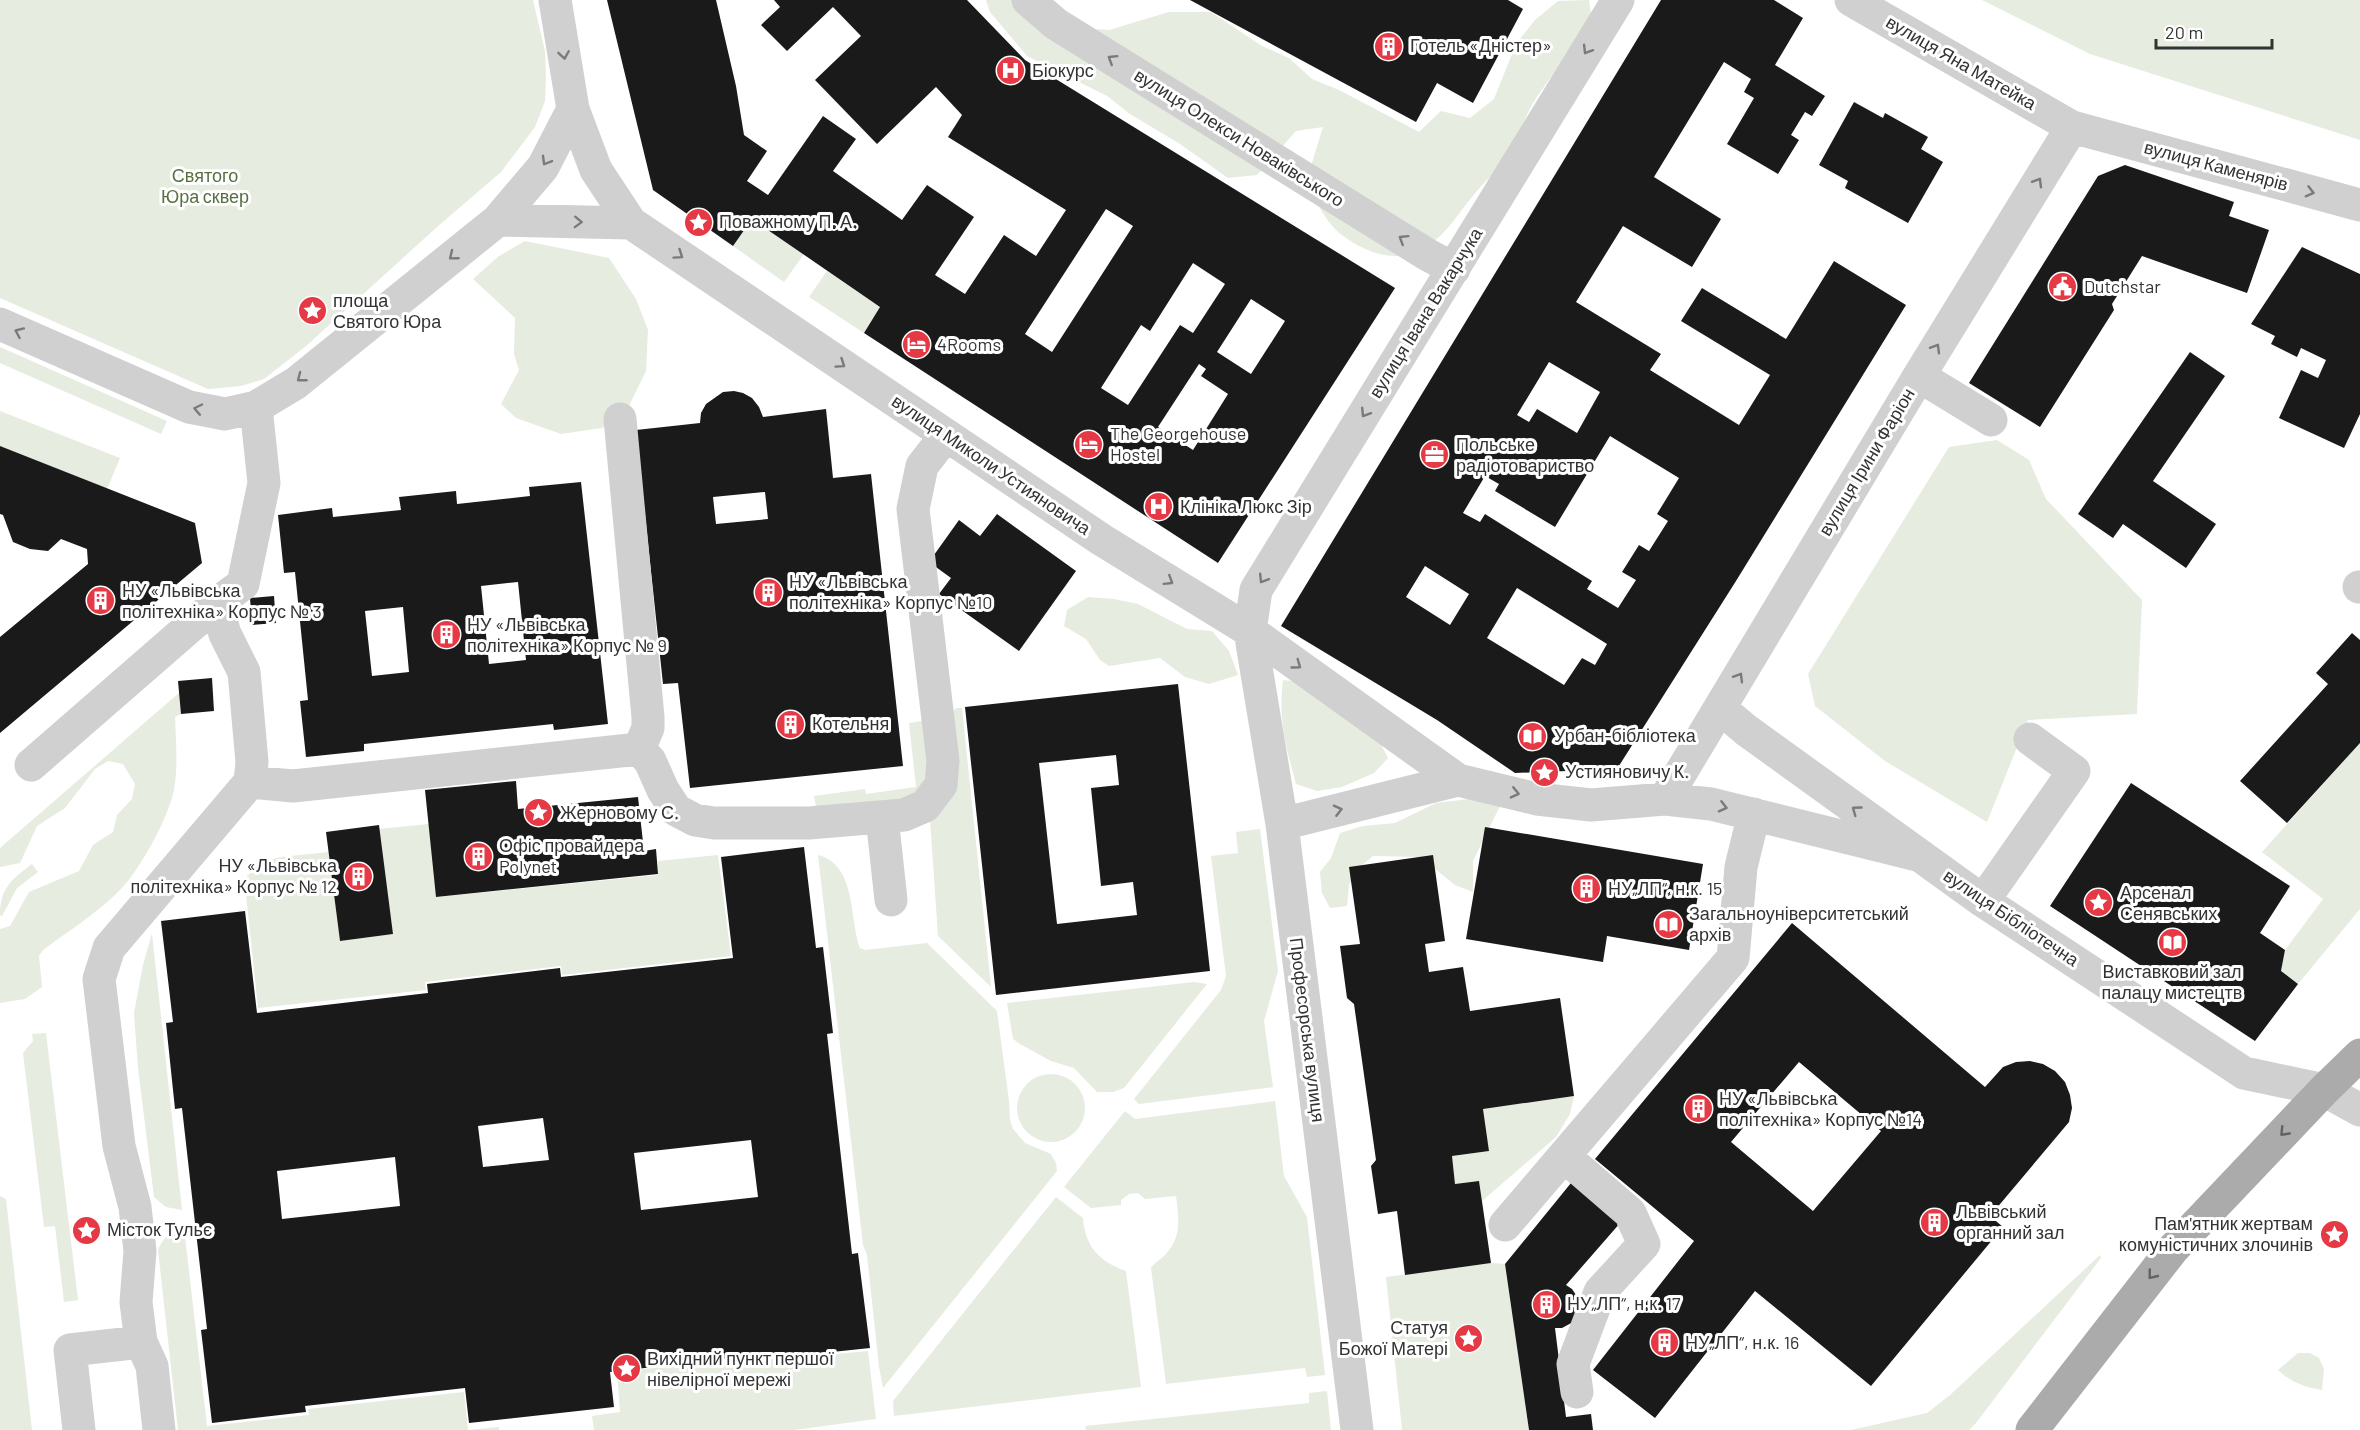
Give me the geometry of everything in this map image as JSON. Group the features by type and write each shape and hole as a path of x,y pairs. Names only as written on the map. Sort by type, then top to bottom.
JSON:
{"main road":[{"path":"2032,1430 2172,1250 2360,1055"}],"street":[{"path":"0,324 189,407 225,414 256,407 296,383 498,219 543,167 573,109 555,0"},
{"name":"вулиця Олекси Новаківського","path":"1029,0 1056,24 1454,269"},
{"name":"вулиця Івана Вакарчука","path":"1250,631 1257,590 1618,0"},
{"name":"вулиця Яна Матейка","path":"1851,0 2072,127"},
{"name":"вулиця Миколи Устияновича","path":"573,109 596,170 631,223 1102,540 1250,631 1458,780 1537,799 1591,805 1665,800"},
{"name":"вулиця Каменярів","path":"2072,127 2360,206"},
{"name":"вулиця Ірини Фаріон","path":"1665,800 1918,376 2072,127"},
{"path":"498,219 631,223"},
{"path":"1918,376 1991,420"},
{"path":"31,765 216,604 243,584 264,483 256,407"},
{"path":"620,419 648,717 648,728 639,749"},
{"path":"639,749 650,761 663,790 676,810 695,820 714,823 809,823 904,815 925,806 941,785 943,761 913,509 922,466 946,435"},
{"path":"159,1430 152,1366 141,1342 136,1302 140,1251 135,1207 118,1146 99,980 109,948 250,782 252,762 244,672 225,634 216,604"},
{"name":"Професорська вулиця","path":"1250,631 1282,824 1357,1430"},
{"name":"вулиця Бібліотечна","path":"1720,708 1746,730 1983,901 2244,1073 2324,1090 2360,1110"},
{"path":"1983,901 2074,771 2030,739"},
{"path":"250,782 293,786 639,749"},
{"name":"вулиця Миколи Устияновича","path":"1282,824 1458,780"},
{"name":"вулиця Бібліотечна","path":"1665,800 1711,804 1921,856"},
{"path":"1505,1226 1733,958 1741,867 1754,814"},
{"path":"882,817 891,900"},
{"path":"1564,1156 1630,1213 1644,1244 1600,1292 1573,1364 1577,1392"},
{"path":"79,1430 70,1350 141,1342"}],"green space":[{"name":"Святого Юра сквер","path":"0,0 533,0 545,51 545,101 535,127 501,172 305,347 264,379 241,386 208,389 0,298"},
{"path":"986,0 1039,0 1079,28 1109,30 1169,12 1211,12 1262,46 1289,58 1312,79 1339,90 1419,132 1441,111 1470,118 1494,99 1516,44 1535,20 1558,1 1589,0 1593,27 1563,61 1536,98 1514,145 1497,170 1439,237 1421,250 1397,256 1373,252 1349,240 1333,227 1320,208 1306,182 1323,127 1296,131 1257,175 1228,178 1180,144 1130,114 1107,96 1027,56 990,12"},
{"path":"1982,0 2360,0 2360,140 2090,54"},
{"path":"752,219 804,254 784,282 733,246"},
{"path":"525,241 609,258 636,299 648,330 646,371 625,414 602,428 561,434 516,418 501,404 519,370 514,354 515,318 473,279 499,256"},
{"path":"827,271 880,307 864,333 809,297"},
{"path":"0,347 167,421 161,434 0,363"},
{"path":"0,411 120,458 107,489 0,446"},
{"path":"1997,440 2029,460 2046,499 2142,600 2137,714 2028,720 1987,822 1885,761 1815,706 1808,674 1949,447"},
{"path":"1088,597 1138,604 1187,629 1212,631 1229,651 1238,675 1209,684 1185,677 1160,658 1109,666 1100,660 1086,639 1064,626 1067,610"},
{"path":"1283,680 1300,682 1374,731 1388,758 1374,773 1342,787 1317,791 1296,784 1282,721"},
{"path":"180,692 181,714 175,717 174,790 166,816 151,845 134,873 116,894 43,950 39,956 42,987 25,999 0,1003 0,929 10,926 29,892 79,871 93,845 113,832 117,815 132,799 135,784 123,764 108,761 95,769 65,808 37,826 20,863 0,867 0,848"},
{"path":"956,708 962,708 991,987 938,936 930,819 950,714"},
{"path":"927,720 928,781 910,802 817,811 814,796 865,789 866,794 916,787 909,723"},
{"path":"2360,743 2360,909 2298,984 2281,971 2285,950 2323,899 2262,852"},
{"path":"1493,796 1501,804 1473,861 1473,892 1455,885 1420,857 1373,856 1355,871 1349,885 1347,906 1330,908 1322,893 1320,872 1331,858 1340,833 1363,826 1395,823 1436,803"},
{"path":"429,824 437,897 658,875 658,861 718,855 731,956 562,975 561,966 425,982 426,990 258,1008 246,894 247,876 262,862 281,857 329,852 340,941 393,934 379,829"},
{"path":"1260,829 1278,971 1264,1021 1273,1087 1139,1104 1134,1099 1221,990 1226,976 1211,856 1238,853 1236,832"},
{"path":"818,855 831,861 846,881 860,948 865,950 927,943 997,1011 1013,1129 1025,1143 1051,1154 1057,1171 883,1388 867,1255 863,1245"},
{"path":"32,864 38,872 17,888 2,916 0,915 2,898 8,885"},
{"path":"152,933 182,1210 166,1207 154,1197 138,1068 134,1013"},
{"path":"1194,982 1207,984 1124,1088 1113,1092 1097,1092 1074,1068 1051,1061 1013,1039 1007,1003"},
{"path":"46,1033 78,1300 64,1302 55,1226 44,1227 23,1053 33,1041 32,1034"},
{"path":"1044,1074 1058,1074 1070,1079 1080,1089 1085,1108 1080,1127 1070,1137 1058,1142 1044,1142 1032,1137 1022,1127 1017,1115 1017,1101 1022,1089 1032,1079"},
{"path":"1574,1096 1570,1114 1556,1137 1482,1201 1479,1181 1455,1184 1452,1156 1489,1151 1483,1109"},
{"path":"1275,1101 1284,1176 1307,1217 1325,1375 1307,1377 1305,1368 1166,1384 1151,1268 1165,1255 1177,1234 1176,1196 1145,1199 1138,1193 1129,1194 1121,1200 1121,1205 1091,1208 1064,1187 1125,1111 1135,1119"},
{"path":"0,1196 6,1199 32,1430 0,1430"},
{"path":"1056,1197 1083,1218 1087,1237 1101,1258 1126,1271 1141,1387 894,1416 893,1401"},
{"path":"184,1228 207,1426 309,1415 308,1409 464,1392 468,1430 178,1430 158,1250 168,1235"},
{"path":"2100,1255 2101,1258 1969,1430 1851,1430 1927,1413 1950,1395"},
{"path":"1491,1263 1505,1264 1529,1430 1402,1430 1386,1277"},
{"path":"868,1351 876,1419 794,1430 594,1430 592,1416 620,1412 617,1372 772,1355 774,1360"},
{"path":"2298,1353 2310,1353 2319,1358 2324,1369 2322,1390 2298,1383 2278,1370"},
{"path":"1327,1391 1331,1430 1086,1430 1085,1426 1309,1403 1309,1393"},
{"path":"499,1427 499,1430 468,1430"}],"building":[{"path":"607,0 716,0 736,86 744,135 767,151 747,181 768,195 823,116 856,139 833,171 902,220 927,185 974,217 935,275 965,294 1004,235 1036,256 1066,210 948,137 962,115 936,87 877,144 815,80 861,36 833,7 787,51 761,25 780,7 774,0 967,0 1025,60 1395,288 1218,563 864,333 880,307 752,219 733,246 653,190","holes":["1106,209 1133,226 1052,352 1025,334","1193,263 1225,284 1193,333 1180,325 1128,405 1101,388 1141,325 1150,331","1251,299 1285,321 1251,374 1217,352","1199,364 1206,369 1201,376 1228,394 1193,450 1158,427"]},
{"name":"Готель «Дністер»","path":"1190,0 1508,0 1523,9 1473,103 1437,83 1416,122"},
{"path":"1661,0 1774,0 1803,18 1775,65 1825,96 1812,116 1805,112 1791,135 1799,140 1778,174 1727,144 1754,98 1744,92 1751,79 1724,62 1654,177 1721,219 1692,267 1623,226 1576,302 1661,354 1650,370 1739,425 1770,375 1681,321 1702,288 1786,339 1834,261 1906,305 1617,769 1515,773 1437,720 1281,626","holes":["1549,362 1600,392 1577,433 1537,409 1529,422 1517,415","1610,436 1679,478 1657,514 1668,521 1649,551 1639,545 1622,572 1636,580 1618,608 1587,589 1592,581 1485,514 1480,522 1463,513 1485,476 1499,484 1495,491 1555,527","1425,566 1469,594 1450,625 1406,597","1517,588 1607,644 1595,665 1582,658 1564,685 1487,638"]},
{"path":"1854,102 1883,118 1885,113 1928,137 1921,149 1943,162 1908,223 1845,188 1848,181 1819,165"},
{"path":"2125,165 2234,202 2229,216 2269,230 2247,293 2142,256 2112,304 2114,310 2040,427 1969,383 2098,176"},
{"path":"2302,247 2360,274 2360,414 2344,448 2279,418 2301,370 2318,378 2326,360 2301,348 2297,357 2271,344 2275,336 2251,324"},
{"path":"2190,352 2225,376 2153,481 2216,524 2186,568 2123,524 2113,538 2078,514"},
{"name":"НУ «Львівська політехніка» Корпус №10","path":"734,391 752,398 763,417 826,409 833,478 871,474 903,766 690,788 678,683 663,684 636,430 700,423 701,413 706,404 723,392","holes":["765,492 768,519 716,524 713,497"]},
{"name":"НУ «Львівська політехніка» Корпус № 3","path":"0,446 195,523 202,563 0,733 0,637 88,564 87,549 61,539 48,551 30,549 13,542 3,515 0,514"},
{"name":"НУ «Львівська політехніка» Корпус № 9","path":"581,482 608,724 554,730 553,724 364,744 364,751 306,757 300,701 308,700 295,572 284,573 278,515 332,508 333,517 401,510 399,497 456,491 457,504 530,496 529,487","holes":["518,582 526,660 489,664 481,586","403,607 409,672 372,676 365,611"]},
{"path":"997,514 1076,571 1019,651 939,594 951,578 929,562 959,520 980,536"},
{"path":"274,596 276,623 252,625 250,598"},
{"path":"2352,633 2360,640 2360,743 2287,823 2240,781 2328,684 2316,673"},
{"path":"212,678 214,711 181,714 178,681"},
{"path":"1178,684 1210,971 996,995 965,707","holes":["1116,755 1119,785 1091,788 1101,886 1133,882 1137,915 1057,924 1039,763"]},
{"path":"516,781 518,809 638,797 644,851 656,849 658,874 436,897 425,790"},
{"path":"2131,783 2290,886 2260,933 2285,950 2281,971 2298,984 2255,1041 2050,906"},
{"name":"НУ «Львівська політехніка» Корпус № 12","path":"379,825 393,934 340,941 326,832"},
{"name":"НУ„ЛП“, н.к. 15","path":"1485,827 1703,864 1689,950 1607,936 1603,962 1466,939"},
{"path":"804,847 816,948 823,947 833,1033 827,1034 852,1254 858,1253 870,1348 775,1358 774,1353 610,1372 614,1407 469,1423 465,1388 305,1406 306,1412 212,1423 201,1330 207,1329 182,1108 175,1109 166,1023 173,1022 161,921 245,911 257,1013 428,993 427,984 560,968 561,977 733,958 721,857","holes":["543,1118 549,1160 483,1167 478,1126","751,1140 758,1197 641,1210 634,1153","395,1157 400,1206 282,1219 277,1171"]},
{"path":"1433,855 1445,941 1425,944 1429,972 1463,967 1470,1011 1560,998 1574,1096 1483,1109 1489,1151 1452,1156 1455,1184 1479,1181 1491,1263 1405,1275 1397,1211 1378,1214 1371,1166 1376,1160 1354,1004 1347,998 1340,946 1360,944 1349,867"},
{"path":"1792,923 1985,1087 2003,1067 2016,1062 2030,1061 2043,1064 2055,1071 2065,1082 2072,1108 2069,1122 1990,1216 2003,1227 1871,1386 1755,1291 1655,1418 1593,1370 1694,1241 1595,1159","holes":["1799,1062 1881,1131 1813,1211 1731,1142"]},
{"name":"НУ„ЛП“, н.к. 17","path":"1571,1183 1621,1222 1566,1285 1572,1289 1580,1301 1575,1321 1562,1328 1555,1328 1566,1417 1591,1414 1593,1430 1529,1430 1505,1264"}],"place":[{"name":"Готель «Дністер»","path":"1389,46"},
{"name":"Біокурс","path":"1011,71"},
{"name":"Поважному П. А.","path":"698,222"},
{"name":"Dutchstar","path":"2063,287"},
{"name":"площа Святого Юра","path":"312,311"},
{"name":"4Rooms","path":"916,345"},
{"name":"The Georgehouse Hostel","path":"1089,444"},
{"name":"Польське радіотовариство","path":"1435,455"},
{"name":"Клініка Люкс Зір","path":"1159,507"},
{"name":"НУ «Львівська політехніка» Корпус №10","path":"768,592"},
{"name":"НУ «Львівська політехніка» Корпус № 3","path":"101,601"},
{"name":"НУ «Львівська політехніка» Корпус № 9","path":"446,635"},
{"name":"Котельня","path":"791,724"},
{"name":"Урбан-бібліотека","path":"1533,736"},
{"name":"Устияновичу К.","path":"1544,772"},
{"name":"Жерновому С.","path":"539,813"},
{"name":"Офіс провайдера Polynet","path":"478,856"},
{"name":"НУ «Львівська політехніка» Корпус № 12","path":"358,876"},
{"name":"НУ„ЛП“, н.к. 15","path":"1587,889"},
{"name":"Арсенал Сенявських","path":"2099,903"},
{"name":"Загальноуніверситетський архів","path":"1668,924"},
{"name":"Виставковий зал палацу мистецтв","path":"2172,943"},
{"name":"НУ «Львівська політехніка» Корпус №14","path":"1698,1109"},
{"name":"Львівський органний зал","path":"1935,1222"},
{"name":"Місток Тульє","path":"86,1230"},
{"name":"Пам'ятник жертвам комуністичних злочинів","path":"2334,1234"},
{"name":"НУ„ЛП“, н.к. 17","path":"1546,1304"},
{"name":"Статуя Божої Матері","path":"1469,1338"},
{"name":"НУ„ЛП“, н.к. 16","path":"1664,1343"},
{"name":"Вихідний пункт першої нівелірної мережі","path":"626,1369"}]}
